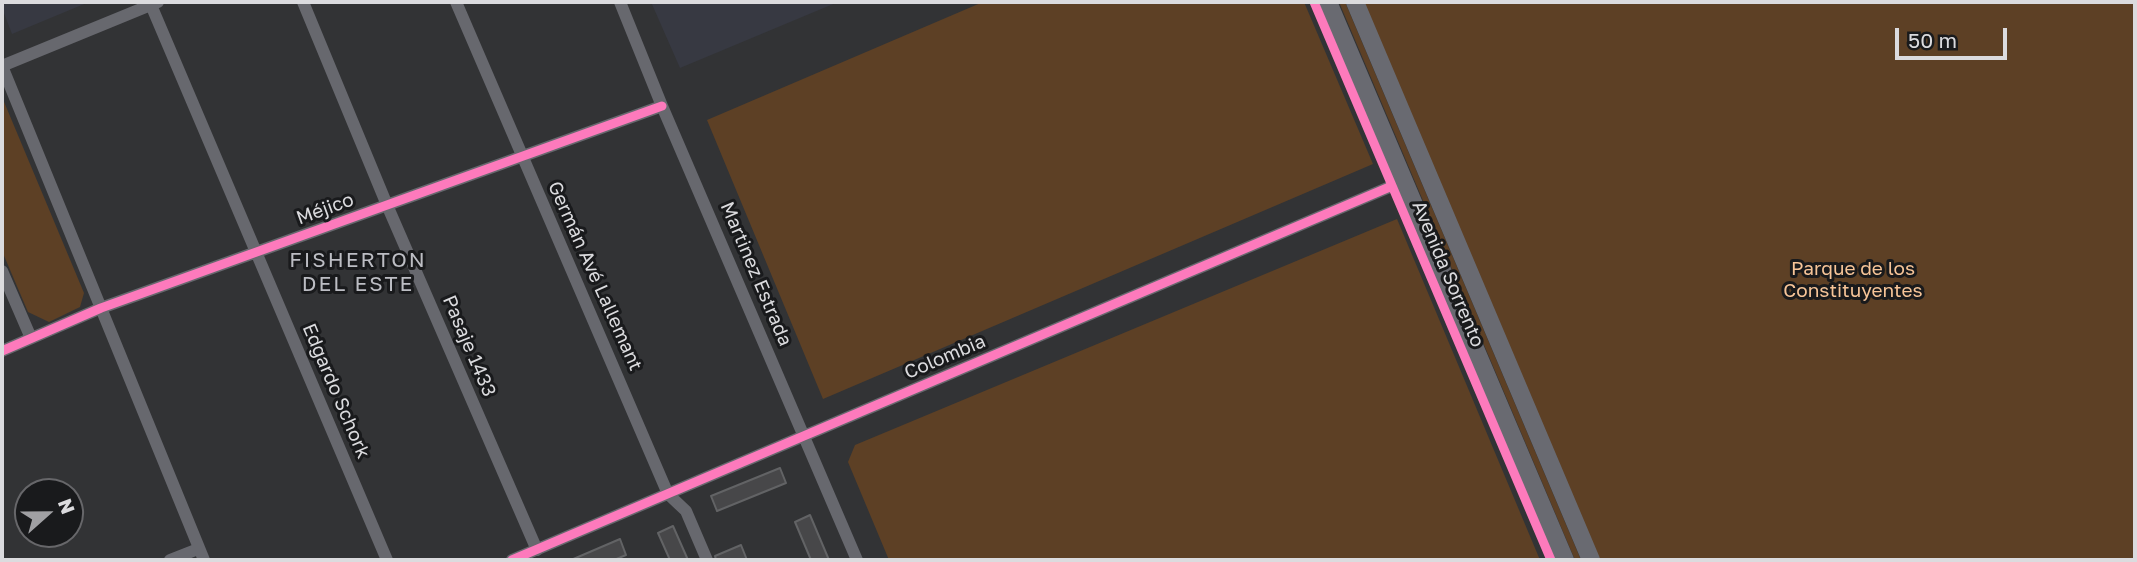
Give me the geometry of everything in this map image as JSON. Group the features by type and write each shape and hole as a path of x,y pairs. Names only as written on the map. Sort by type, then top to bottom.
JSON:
{"main road":[{"name":"Avenida Sorrento","path":"1328,2 1565,560"},
{"name":"Avenida Sorrento","path":"1355,2 1591,560"}],"street":[{"name":"Pasaje 1433","path":"303,2 387,205 537,550"},
{"name":"Germán Avé Lallemant","path":"456,2 668,494 686,511 707,560"},
{"name":"Martinez Estrada","path":"620,2 857,560"},
{"path":"155,3 2,66 201,554 170,560"},
{"name":"Edgardo Schork","path":"155,3 387,560"},
{"name":"Méjico","path":"2,351 101,308 662,106"},
{"name":"Colombia","path":"512,560 1392,186"},
{"path":"2,271 31,338"}],"shaded area":[{"path":"2,2 89,2 12,34"},
{"path":"651,2 838,2 680,68"}],"green space":[{"path":"983,2 1304,2 1373,164 823,399 707,120"},
{"path":"1339,2 1345,2 1581,560 1575,560"},
{"name":"Parque de los Constituyentes","path":"1355,2 2135,2 2135,560 1591,560"},
{"path":"2,97 84,293 80,307 49,322 28,312 2,251"},
{"path":"1397,219 1540,560 889,560 848,462 855,445"}],"building":[{"path":"780,468 786,483 717,511 711,496"},
{"path":"810,515 829,560 811,560 795,522"},
{"path":"673,526 688,560 670,560 658,533"},
{"path":"620,539 626,555 614,560 571,560"},
{"path":"741,545 747,560 716,560 715,556"}],"cycle path":[{"path":"1314,2 1551,560"},
{"path":"2,351 101,308 662,106"},
{"path":"512,560 1392,186"}],"district":[{"name":"FISHERTON DEL ESTE","path":"358,272"}]}
